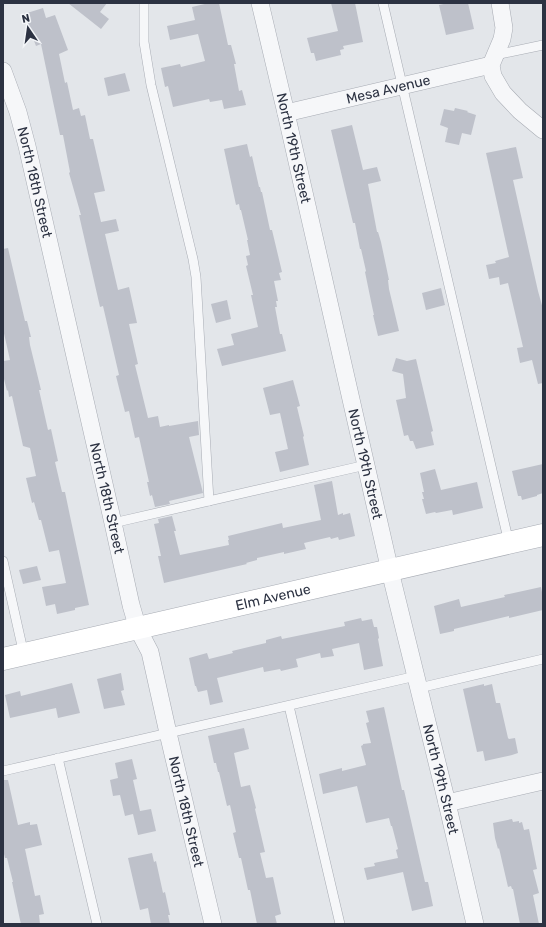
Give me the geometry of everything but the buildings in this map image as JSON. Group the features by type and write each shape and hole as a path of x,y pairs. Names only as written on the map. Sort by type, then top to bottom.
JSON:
{"street":[{"name":"North 19th Street","path":"260,3 390,571 475,924"},
{"path":"500,3 504,28 502,39 493,60 493,76 503,92 520,112 543,130"},
{"name":"Mesa Avenue","path":"286,113 402,86 493,60"},
{"name":"North 18th Street","path":"3,70 18,112 27,146 131,605 138,629 150,652 213,924"},
{"name":"Elm Avenue","path":"3,659 543,536"},
{"path":"446,803 543,781"}],"lane":[{"path":"144,3 144,42 151,85 193,259 196,278 209,501"},
{"path":"383,3 510,543"},
{"path":"493,60 543,45"},
{"path":"113,523 366,465"},
{"path":"3,561 24,655"},
{"path":"3,771 289,706 543,659"},
{"path":"289,706 340,924"},
{"path":"58,758 97,924"}]}
